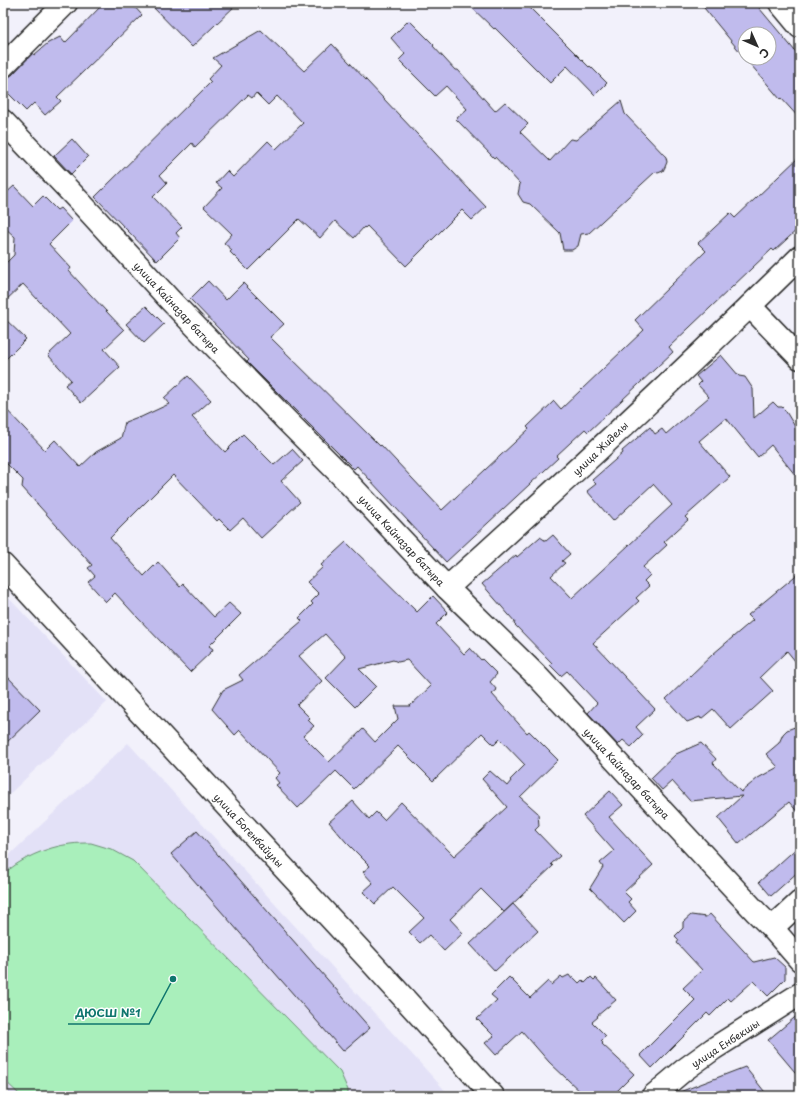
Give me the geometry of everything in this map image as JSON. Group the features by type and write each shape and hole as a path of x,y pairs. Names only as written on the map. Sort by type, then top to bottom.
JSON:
{"street":[{"path":"4,64 66,3"},
{"path":"780,3 800,27"},
{"name":"улица Кайназар батыра","path":"3,121 170,300 340,474 447,588 537,676 800,960"},
{"name":"улица Жиделы","path":"447,588 561,485 750,306 800,256"},
{"path":"750,306 800,358"},
{"name":"улица Богенбайулы","path":"3,565 493,1096"},
{"path":"772,928 800,902"},
{"name":"улица Енбекшы","path":"654,1096 684,1070 713,1049 800,994"}],"shaded area":[{"path":"3,592 107,702 3,800"},
{"path":"128,743 450,1096 3,1096 3,861"}],"green space":[{"path":"91,843 111,849 133,861 340,1072 348,1090 348,1096 21,1096 3,1079 3,875 25,859 43,851 70,844"}],"building":[{"path":"104,3 131,3 142,15 57,97 61,101 45,115 34,103 26,111 3,88 3,78 7,78 12,75 33,53 34,55 48,43 60,37 65,43"},
{"path":"149,3 238,3 192,47"},
{"path":"467,3 525,3 607,83 595,95 567,66 550,83 495,28 494,29"},
{"path":"700,3 755,3 774,26 737,26 737,48"},
{"path":"409,20 434,45 433,46 455,70 458,70 495,111 505,102 528,124 520,132 550,161 570,139 576,140 621,101 625,114 666,157 667,162 663,171 658,173 655,172 589,233 581,234 578,246 572,250 563,250 560,233 530,204 523,202 518,194 520,184 456,119 467,109 446,86 435,96 399,60 405,54 391,38"},
{"path":"777,29 800,57 800,119 781,98 780,99 752,66 777,66"},
{"path":"261,30 304,71 332,44 486,207 472,220 462,210 406,266 367,226 365,228 364,227 354,238 335,221 320,238 299,219 248,270 230,252 232,250 224,243 232,234 204,207 222,188 216,183 227,171 233,177 268,141 276,149 303,123 277,96 268,105 256,93 252,98 248,95 195,147 192,143 160,175 167,183 153,197 182,227 176,233 180,238 157,261 95,197 211,82 208,79 221,65 213,58"},
{"path":"72,139 88,157 71,174 54,156"},
{"path":"800,156 800,227 774,251 772,249 669,347 673,352 588,432 585,429 556,456 558,458 446,562 357,466 354,469 247,362 249,360 190,299 208,281 226,300 243,283 284,324 270,337 380,446 381,445 442,510 529,429 527,427 554,401 561,409 644,330 635,320 706,251 698,243 730,213 735,218"},
{"path":"14,186 33,206 43,196 57,210 60,208 72,221 49,244 71,268 69,271 124,330 104,349 120,367 81,403 65,385 71,380 48,355 70,334 23,284 3,303 3,266 14,255 15,237 3,226 3,196"},
{"path":"146,306 164,324 144,343 126,324"},
{"path":"3,317 26,339 3,362"},
{"path":"721,355 739,376 745,377 753,389 754,418 773,402 778,407 782,407 785,410 800,435 800,481 771,445 758,457 726,418 699,441 730,477 685,517 688,520 664,542 667,545 643,567 650,575 644,581 649,586 636,598 639,601 593,643 655,709 636,727 643,735 631,747 623,740 618,745 588,713 597,703 567,671 561,676 550,665 552,663 514,624 515,622 482,584 540,537 546,541 553,535 570,554 562,561 565,563 551,576 572,598 672,505 653,484 613,521 587,491 596,484 592,480 650,427 655,434 662,429 666,434 709,397 698,385 701,382 696,376"},
{"path":"188,376 211,400 192,417 225,452 243,434 274,465 292,449 303,461 281,481 300,502 261,538 243,518 230,530 219,519 217,521 173,475 110,538 144,576 158,562 180,587 183,584 214,617 229,603 241,614 209,646 213,649 212,651 190,672 115,593 106,602 88,582 95,576 88,568 92,565 22,487 23,480 3,460 3,406 45,450 55,440 80,467 96,452 121,438 125,422 138,417 139,418 169,404 164,398"},
{"path":"346,542 417,612 433,596 448,612 436,624 464,654 470,648 497,674 490,682 497,690 492,694 527,733 529,731 558,760 520,797 538,813 539,826 535,830 560,856 551,864 553,866 504,912 481,889 450,919 463,933 444,951 429,935 420,943 409,932 424,918 393,887 375,904 363,892 373,883 363,872 370,866 329,822 353,801 369,819 376,812 384,820 401,802 454,856 507,807 482,779 490,771 507,786 511,781 510,780 525,765 500,739 494,745 482,733 433,781 398,746 354,789 336,771 298,808 276,785 279,783 275,778 280,773 240,730 235,735 212,709 223,690 243,680 239,675 302,621 299,618 313,604 311,602 319,594 307,582 323,567 321,565","holes":["325,634 346,657 326,678 355,707 376,686 359,669 393,660 398,662 407,660 431,686 410,706 395,706 398,719 375,742 363,729 329,762 303,736 314,726 308,720 310,718 297,705 322,681 299,656"]},
{"path":"800,572 800,667 787,651 760,677 773,691 731,729 713,709 701,719 700,717 687,722 666,699 713,654 753,620 748,615"},
{"path":"3,672 40,710 3,746"},
{"path":"800,725 800,815 789,802 739,844 718,818 742,796 690,801 672,781 662,790 651,778 676,754 701,743 716,759 713,763 741,792 758,778 778,767 766,754 779,743 783,734 787,730"},
{"path":"610,791 623,805 609,817 653,865 624,892 631,899 628,902 636,911 624,923 590,888 603,867 600,863 614,851 583,816"},
{"path":"197,831 370,1028 343,1051 171,854"},
{"path":"800,845 800,870 771,896 759,882"},
{"path":"513,904 538,931 495,971 470,944"},
{"path":"710,914 754,962 774,957 785,967 785,979 768,996 753,981 731,1001 728,998 710,1016 707,1013 652,1068 640,1055 695,1000 683,988 702,970 677,943 679,940 675,936 683,928 683,922 691,915 706,917"},
{"path":"569,975 572,979 573,977 579,983 582,980 585,983 591,977 594,980 596,978 616,1000 592,1022 606,1036 601,1041 603,1043 602,1044 634,1074 612,1096 585,1096 549,1062 522,1031 496,1055 485,1043 494,1036 477,1019 497,1000 491,995 509,977 530,998 548,981 551,985 561,976 563,978"},
{"path":"800,1013 800,1078 768,1040"},
{"path":"745,1067 768,1096 673,1096 677,1093"}],"place":[{"name":"ДЮСШ №1","path":"173,979"}]}
